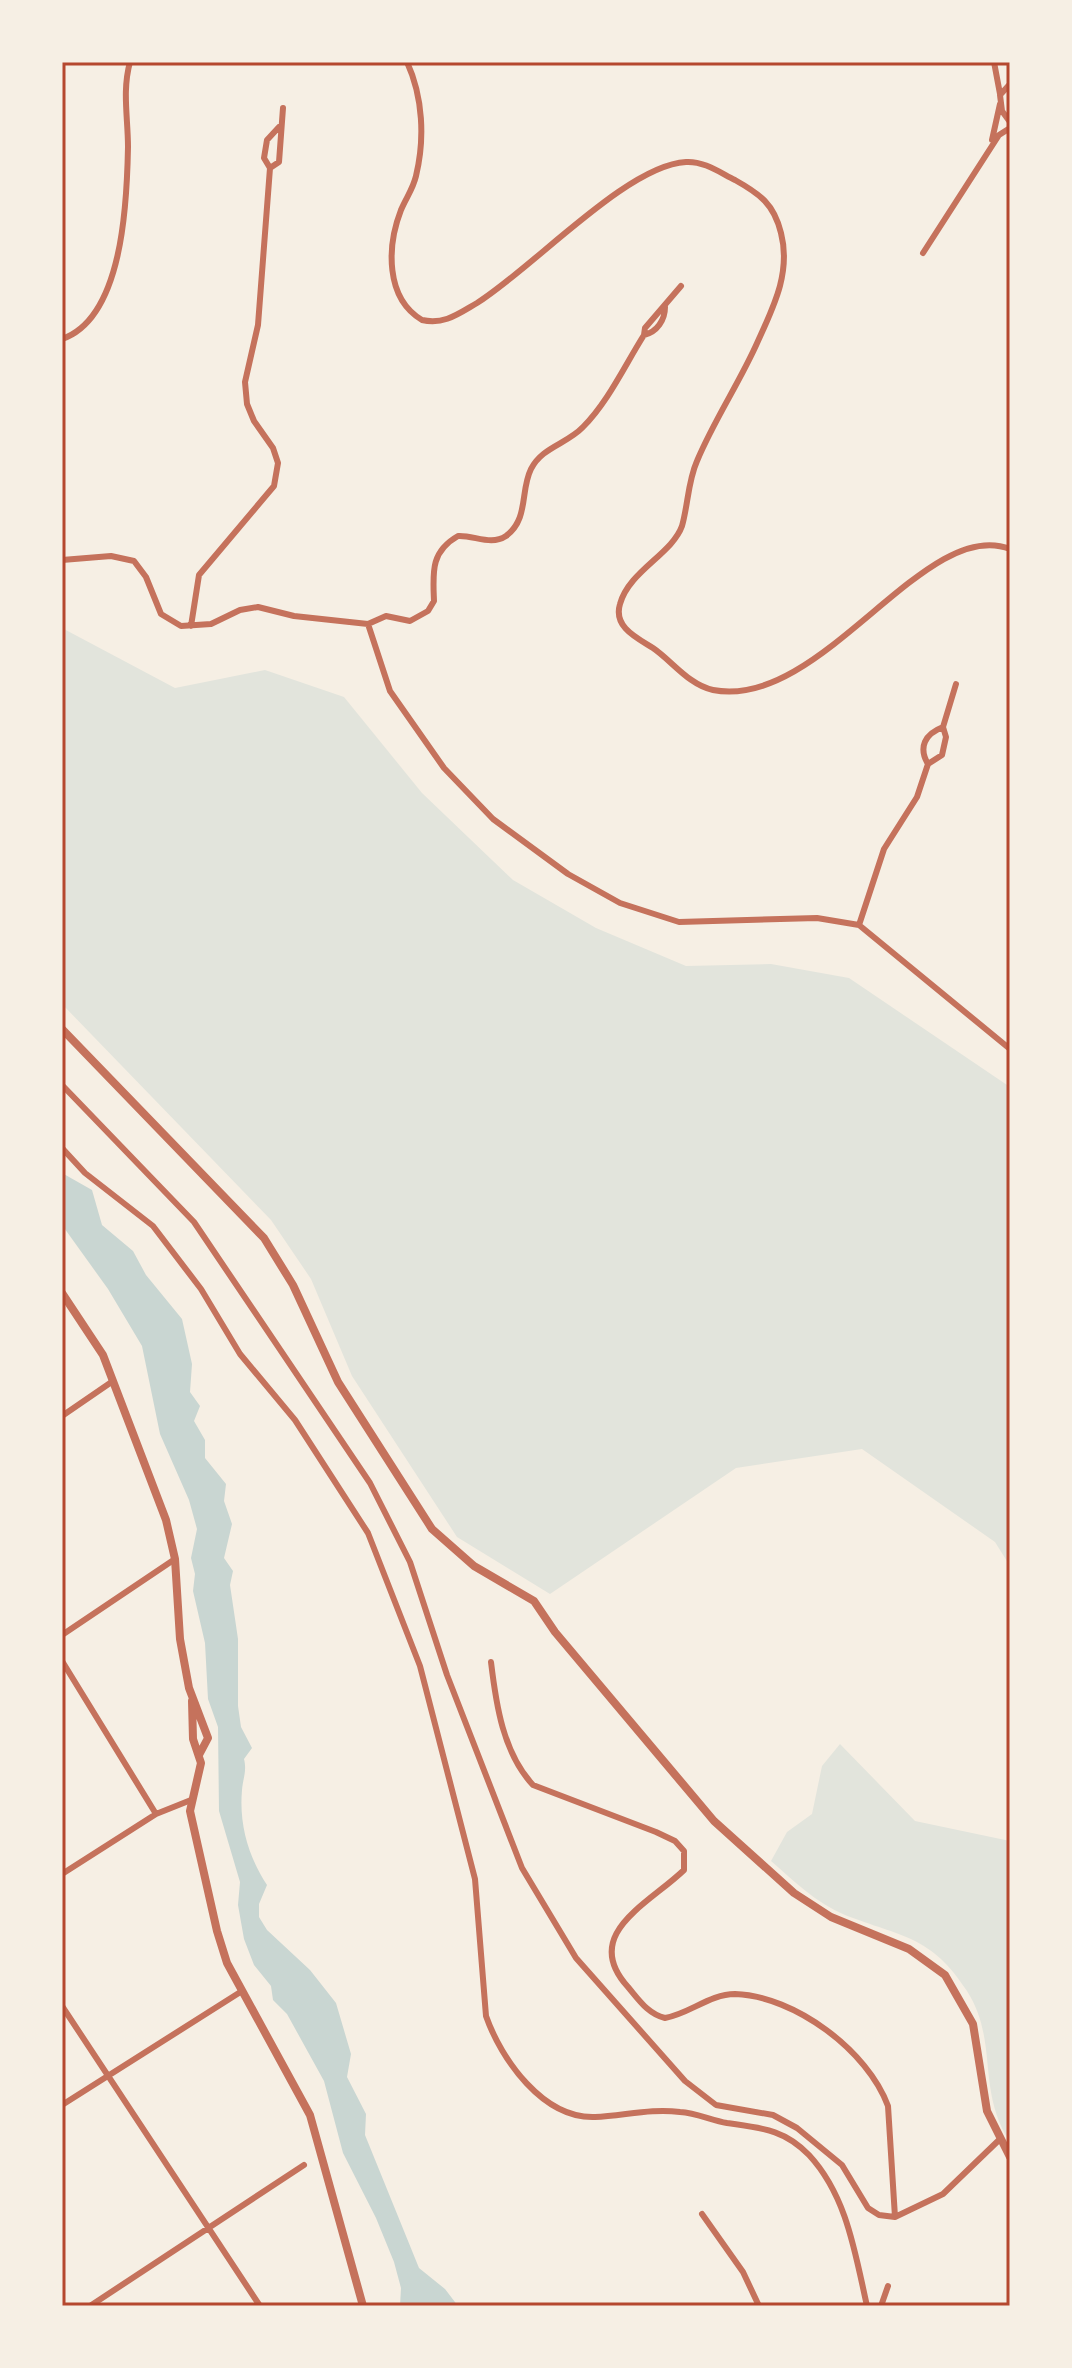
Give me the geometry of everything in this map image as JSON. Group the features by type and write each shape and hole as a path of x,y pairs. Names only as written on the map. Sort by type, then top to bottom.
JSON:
{"street":[{"path":"62,339 75,333 96,315 120,246 128,145 125,86 130,62"},
{"path":"407,62 420,101 421,132 416,175 399,219 392,271 399,298 422,320 447,321 492,294 623,188 654,169 671,164 688,161 712,167 765,198 778,218 785,256 777,298 697,459 679,532 633,581 619,605 619,616 630,634 700,686 721,691 751,688 836,645 942,559 985,544 1010,549"},
{"path":"988,151 1000,104 994,62"},
{"path":"1000,95 1010,84"},
{"path":"1000,104 1010,122"},
{"path":"270,168 279,162 283,141 279,127 283,108"},
{"path":"191,626 199,575 274,486 276,475 278,463 273,448 254,421 247,404 245,382 258,325 270,168 264,158 267,140 279,127"},
{"path":"923,253 999,135 1010,128"},
{"path":"62,560 111,556 134,561 146,577 161,614 174,624 211,624 240,610 258,607 294,616 368,624 386,616 410,621 428,611 434,601 432,568 450,541 466,536 498,540 512,529 525,503 527,479 538,459 575,435 596,413 644,335 645,328 681,286"},
{"path":"368,624 390,691 444,768 493,819 568,874 620,903 655,918 679,922 817,918 859,925 1010,1049"},
{"path":"859,925 884,849 917,797 928,764 942,755 946,737 943,727 956,684"},
{"path":"928,764 922,754 923,746 928,735 943,727"},
{"path":"62,1029 264,1238 293,1285 338,1382 432,1529 474,1566 534,1601 561,1639 689,1793 714,1821 794,1893 831,1917 909,1949 945,1975 973,2024 980,2051 983,2095 999,2140 1010,2157"},
{"path":"62,1085 194,1222 370,1483 410,1562 447,1675 522,1868 576,1958 702,2097 716,2105 773,2115 797,2128 842,2165 868,2208 895,2217 943,2194 999,2140"},
{"path":"62,1148 85,1173 153,1226 201,1289 240,1354 295,1420 368,1533 420,1666 475,1879 486,2016 491,2030 528,2086 558,2107 582,2115 680,2112 770,2128 789,2138 808,2154 832,2188 845,2215 867,2306"},
{"path":"62,1293 96,1342 130,1418 166,1520 175,1559 180,1639 192,1701 193,1739 199,1755 199,1775 191,1800 217,1931 242,1991 310,2115 363,2306"},
{"path":"62,1416 113,1381"},
{"path":"62,1635 175,1559"},
{"path":"62,1661 156,1814"},
{"path":"491,1662 498,1716 523,1775 533,1785 656,1832 675,1841 684,1851 684,1870 619,1926 610,1940 611,1957 620,1978 650,2012 665,2018 732,1994 795,2012 861,2060 882,2090 888,2106 895,2217"},
{"path":"192,1701 207,1733 207,1742 199,1755"},
{"path":"62,1874 156,1814 191,1800"},
{"path":"62,2105 242,1991"},
{"path":"62,2006 260,2306"},
{"path":"770,2128 773,2115"},
{"path":"90,2306 304,2165"},
{"path":"702,2214 743,2272 759,2306"},
{"path":"881,2306 888,2286"}],"shaded area":[{"path":"62,628 175,688 265,670 344,697 422,793 513,880 596,928 686,966 771,964 849,978 1010,1087 1010,1566 995,1542 862,1449 736,1468 550,1594 457,1537 352,1376 311,1279 271,1220 62,1004"},
{"path":"62,1173 92,1190 102,1225 133,1251 146,1275 182,1319 192,1364 190,1392 200,1406 194,1421 205,1440 205,1458 226,1484 224,1501 232,1524 224,1558 233,1571 230,1585 238,1639 241,1727 252,1748 244,1759 242,1815 250,1851 267,1885 259,1904 259,1917 267,1930 310,1970 336,2003 351,2054 347,2077 366,2114 365,2135 419,2268 445,2289 458,2306 400,2306 401,2288 394,2262 343,2153 324,2081 287,2014 273,2000 271,1986 254,1965 244,1939 238,1905 240,1882 219,1811 218,1727 208,1699 205,1643 193,1591 195,1574 191,1558 197,1529 189,1500 160,1434 142,1346 108,1289 62,1225"},
{"path":"840,1744 915,1821 1010,1841 1010,2142 993,2104 986,2047 977,2010 954,1973 941,1959 914,1940 845,1915 824,1904 771,1861 787,1832 812,1814 822,1766"}]}
